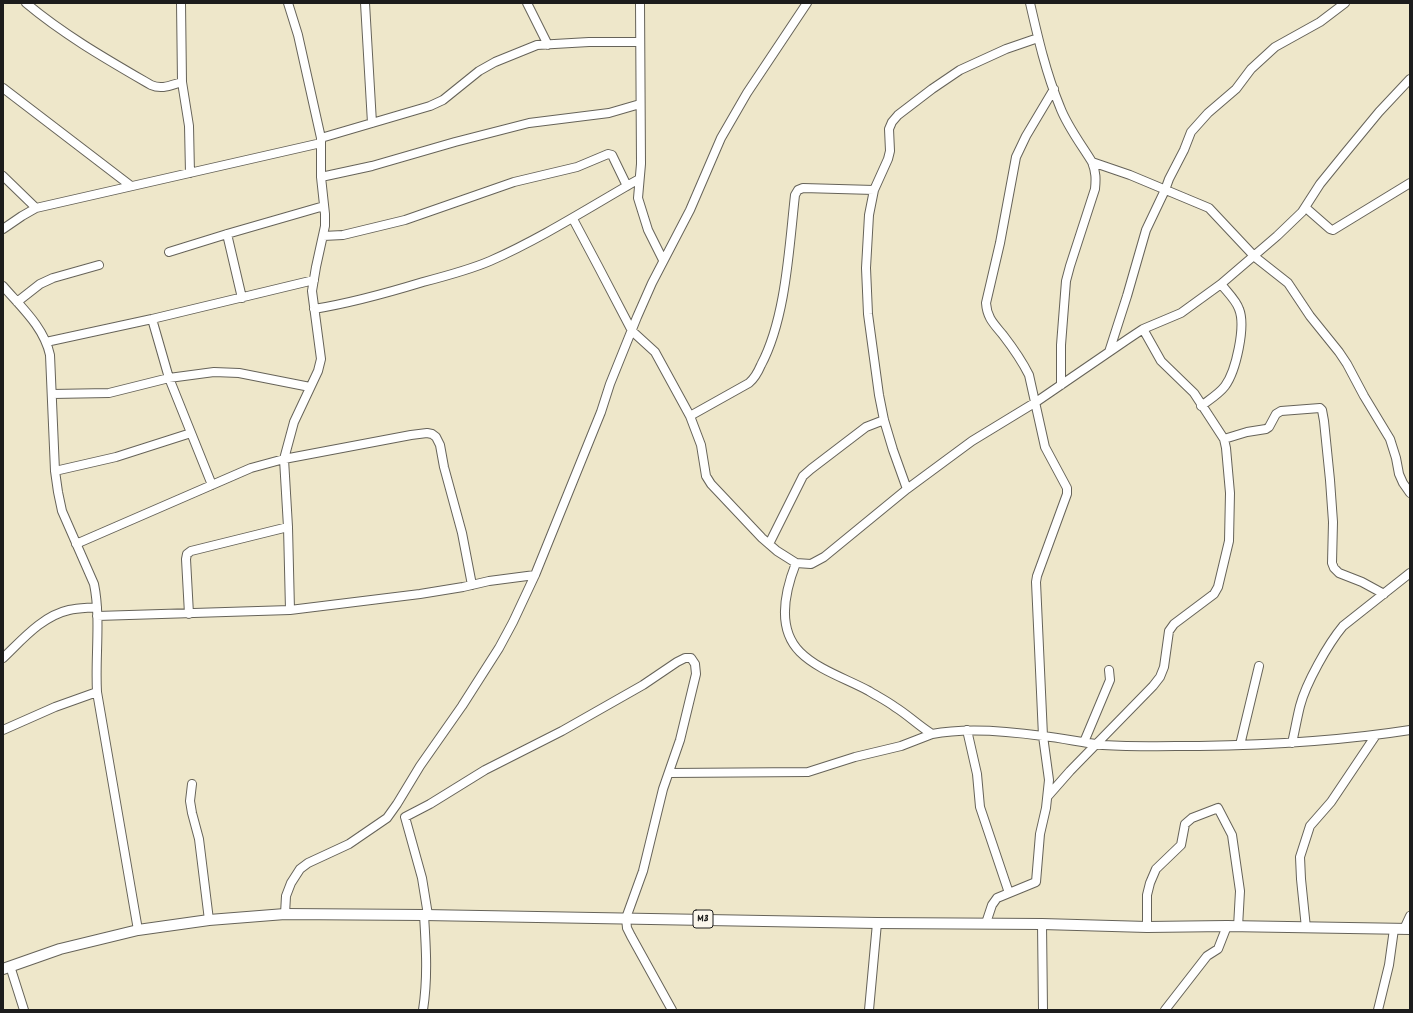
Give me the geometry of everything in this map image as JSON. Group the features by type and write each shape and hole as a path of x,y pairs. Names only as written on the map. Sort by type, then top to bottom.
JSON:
{"main road":[{"name":"M3","path":"7,968 60,949 138,930 209,920 285,914 986,923 1147,927 1238,926 1403,929"}],"street":[{"path":"26,3 104,58 150,85 157,88 162,88 182,82"},
{"path":"181,3 182,82 189,126 190,173"},
{"path":"288,3 298,35 321,140 321,177 325,226 312,291 321,359 318,371 294,422 284,459 288,527 290,610"},
{"path":"364,3 372,123"},
{"path":"527,3 548,45"},
{"path":"640,3 640,164 638,198 648,230 663,260"},
{"path":"285,914 286,896 291,883 300,869 308,863 349,844 387,818 398,804 420,766 466,700 514,622 601,412 610,384 663,260 675,241 690,210 721,138 747,93 807,3"},
{"path":"1030,3 1038,38 1060,107 1066,120 1092,162 1096,179 1095,189 1066,281 1061,345 1061,385"},
{"path":"1109,352 1146,230 1191,132 1208,113 1236,89 1251,69 1275,48 1320,22 1345,3"},
{"path":"907,489 893,450 878,395 868,314 866,268 869,215 874,190 890,151 889,129 892,122 898,115 960,70 1006,49 1038,38"},
{"path":"3,229 36,208 190,173 321,140 430,106 443,100 480,71 495,62 537,45 589,42 640,42"},
{"path":"573,219 632,331 655,352 690,416 701,446 706,476 711,484 769,544 796,563 810,564 824,557 907,489 972,441 1036,402 1143,329 1181,313 1255,257 1306,208 1320,184 1379,112 1410,79"},
{"path":"3,88 131,186"},
{"path":"986,923 992,905 997,898 1036,882 1040,834 1048,796 1049,780 1043,736 1036,582 1068,488 1045,447 1036,402 1025,366 990,319 986,311 986,303 1000,243 1016,157 1026,136 1054,89"},
{"path":"321,177 372,166 455,142 529,123 609,112 640,104"},
{"path":"323,236 343,235 405,220 514,182 578,167 608,154 612,155 627,186"},
{"path":"1092,162 1209,208 1255,257 1288,283 1310,316 1343,358 1390,439 1399,474 1410,493"},
{"path":"3,176 36,208"},
{"path":"314,309 345,304 386,293 469,268 498,257 573,219 639,179"},
{"path":"1306,208 1333,230 1410,183"},
{"path":"690,416 749,383 755,376 768,353 779,314 788,262 796,195 798,190 803,188 874,190"},
{"path":"169,252 324,206"},
{"path":"227,234 242,298"},
{"path":"17,302 40,284 53,278 99,265"},
{"path":"46,342 152,319 314,280"},
{"path":"1202,406 1224,388 1229,381 1235,365 1240,338 1242,324 1240,310 1221,284"},
{"path":"3,286 36,324 46,342 50,355 55,471 62,511 94,584 97,607 97,692 138,930"},
{"path":"152,319 169,378 212,485"},
{"path":"1048,796 1160,677 1164,667 1169,631 1174,624 1214,594 1218,587 1229,541 1230,493 1224,439 1194,393 1161,361 1143,329"},
{"path":"52,394 109,393 169,378 214,372 239,373 310,387"},
{"path":"1224,439 1248,432 1266,429 1269,427 1276,414 1281,412 1320,408 1322,410 1324,422 1330,480 1333,522 1332,563 1334,568 1339,573 1362,582 1384,594"},
{"path":"769,544 803,476 866,427 884,420"},
{"path":"76,544 251,468 284,459 427,433 436,437 440,445 444,467 462,533 472,585"},
{"path":"55,471 116,457 191,434"},
{"path":"189,614 187,554 191,551 288,527"},
{"path":"796,563 788,583 785,621 790,638 800,652 814,662 895,706 932,734"},
{"path":"1292,743 1300,705 1306,689 1334,637 1343,626 1410,573"},
{"path":"97,616 290,610 420,594 489,581 534,575"},
{"path":"3,658 35,628 56,615 68,610 97,607"},
{"path":"405,817 430,804 485,770 569,727 643,686 684,658 692,658 695,664 696,674 680,740 663,790 643,871 626,918 627,928 672,1010"},
{"path":"1240,745 1258,666"},
{"path":"1084,742 1110,680 1109,670"},
{"path":"3,730 55,707 97,692"},
{"path":"669,773 808,772 855,757 901,746 932,734 951,730 1043,736 1096,744 1173,746 1292,743 1376,735 1410,730"},
{"path":"967,730 977,774 980,807 1009,893"},
{"path":"1306,928 1300,857 1310,826 1331,802 1376,735"},
{"path":"192,784 190,801 199,839 209,920"},
{"path":"398,804 405,817 422,878 426,915 427,961 427,988 424,1010"},
{"path":"1147,927 1147,895 1156,869 1181,845 1185,824 1192,818 1218,808 1232,835 1240,891 1238,926"},
{"path":"1378,1010 1389,965 1403,929 1410,916"},
{"path":"869,1010 877,922"},
{"path":"1042,924 1043,1010"},
{"path":"1165,1010 1207,956 1218,949 1227,926"},
{"path":"7,968 24,1010"}]}
